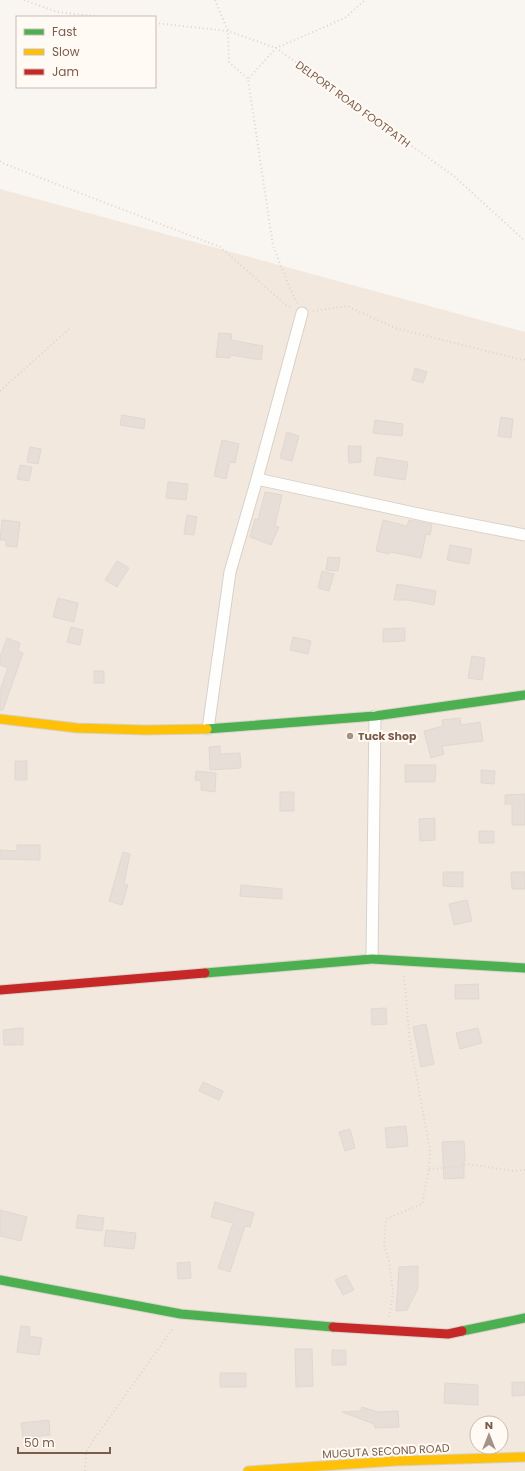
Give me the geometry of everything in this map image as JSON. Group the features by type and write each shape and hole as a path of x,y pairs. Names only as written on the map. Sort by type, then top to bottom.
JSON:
{"street":[{"path":"208,729 230,572 302,313"},
{"path":"257,478 428,516 525,535"},
{"path":"0,719 77,728 146,730 208,729 375,716 525,695"},
{"path":"372,959 375,716"},
{"path":"0,990 372,959 525,968"},
{"path":"0,1280 182,1314 387,1331 448,1334 525,1318"},
{"name":"MUGUTA SECOND ROAD","path":"248,1471 396,1466 525,1457"}],"path":[{"path":"24,0 57,12 95,16"},
{"path":"215,0 228,31 229,62 248,79 273,246 288,286 302,313"},
{"path":"248,79 276,48 345,18 365,0"},
{"name":"DELPORT ROAD FOOTPATH","path":"156,23 228,31 276,48 455,177 525,241"},
{"path":"0,161 220,247 286,305 302,313 347,306 395,328 522,360 525,359"},
{"path":"0,391 69,329"},
{"path":"387,1331 393,1294 389,1261 384,1245 386,1219 422,1204 429,1170 430,1150 410,1042 403,960"},
{"path":"429,1170 458,1167 467,1164 514,1171 525,1170"},
{"path":"85,1471 86,1452 94,1439 182,1314"}],"shaded area":[{"path":"0,189 525,332 525,1471 0,1471"}],"building":[{"path":"219,333 232,334 231,340 263,346 261,360 230,355 230,358 216,357"},
{"path":"415,368 427,372 423,383 412,380"},
{"path":"122,415 145,419 144,429 120,425"},
{"path":"501,417 513,419 511,438 498,436"},
{"path":"375,420 403,424 402,436 373,433"},
{"path":"287,432 299,436 292,461 280,458"},
{"path":"222,440 239,444 235,463 230,462 226,479 214,476"},
{"path":"348,446 361,446 361,462 349,463"},
{"path":"30,447 41,449 38,464 27,462"},
{"path":"377,457 408,462 405,480 374,475"},
{"path":"20,465 32,467 29,481 17,479"},
{"path":"168,482 188,484 186,500 166,498"},
{"path":"265,492 282,495 275,526 279,527 271,545 250,537 255,519 258,520"},
{"path":"187,515 197,517 194,535 184,534"},
{"path":"2,520 20,522 17,547 6,546 6,540 0,540"},
{"path":"383,520 407,526 409,520 432,524 430,535 426,534 421,558 376,551"},
{"path":"450,545 472,549 469,564 447,560"},
{"path":"328,557 340,558 338,571 326,570"},
{"path":"117,561 129,568 117,587 105,580"},
{"path":"322,571 334,574 329,591 318,588"},
{"path":"397,584 436,591 434,605 408,600 394,600"},
{"path":"58,598 78,603 74,622 53,617"},
{"path":"71,627 83,630 80,645 67,642"},
{"path":"405,628 405,641 383,642 383,629"},
{"path":"293,637 311,641 308,654 290,650"},
{"path":"7,638 20,643 18,651 23,653 3,710 0,710 0,690 8,668 0,665 0,657"},
{"path":"472,656 485,658 482,680 468,678"},
{"path":"94,671 104,671 104,683 94,683"},
{"path":"460,718 461,725 480,722 483,741 442,746 444,754 431,758 424,731 443,726 442,720"},
{"path":"220,746 220,754 240,753 241,768 210,770 209,747"},
{"path":"15,761 27,761 27,780 15,780"},
{"path":"405,765 436,765 435,782 405,782"},
{"path":"481,770 495,771 494,784 481,783"},
{"path":"196,771 216,773 215,792 201,790 201,781 195,780"},
{"path":"280,792 294,792 294,811 280,811"},
{"path":"525,794 525,825 512,825 512,804 505,804 505,795"},
{"path":"435,818 435,840 420,841 419,819"},
{"path":"479,831 494,831 494,843 479,843"},
{"path":"17,845 40,845 40,860 0,859 0,850 17,851"},
{"path":"123,852 130,854 124,884 128,885 122,905 109,901"},
{"path":"443,872 463,872 463,887 443,886"},
{"path":"511,872 525,872 525,889 512,889"},
{"path":"241,885 282,889 282,899 240,896"},
{"path":"467,900 472,921 454,925 449,904"},
{"path":"478,984 479,999 455,999 455,985"},
{"path":"386,1008 387,1024 372,1025 371,1009"},
{"path":"426,1024 434,1064 421,1067 413,1027"},
{"path":"23,1028 23,1045 4,1045 3,1030"},
{"path":"478,1028 482,1043 460,1049 456,1033"},
{"path":"203,1082 223,1091 219,1100 199,1091"},
{"path":"406,1126 408,1146 387,1148 385,1128"},
{"path":"350,1129 355,1148 345,1151 339,1132"},
{"path":"464,1141 464,1178 444,1179 442,1142"},
{"path":"215,1202 254,1213 250,1227 245,1226 230,1272 218,1268 233,1223 211,1217"},
{"path":"0,1210 27,1217 21,1241 0,1236"},
{"path":"78,1215 104,1218 102,1231 76,1228"},
{"path":"106,1230 136,1233 134,1249 104,1246"},
{"path":"190,1262 191,1278 178,1279 177,1263"},
{"path":"418,1266 418,1288 407,1310 396,1311 399,1267"},
{"path":"346,1275 354,1290 343,1295 335,1280"},
{"path":"21,1326 30,1327 29,1336 42,1338 39,1355 17,1352"},
{"path":"295,1349 312,1349 313,1386 296,1387"},
{"path":"332,1350 346,1350 346,1365 332,1365"},
{"path":"220,1373 246,1373 246,1387 220,1387"},
{"path":"512,1382 525,1382 525,1395 512,1396"},
{"path":"445,1383 478,1385 478,1405 444,1403"},
{"path":"362,1407 378,1412 398,1411 399,1427 375,1428 374,1424 342,1412 361,1411"},
{"path":"49,1420 50,1435 23,1438 21,1423"}],"traffic: fast":[{"path":"207,729 375,716 525,695"},
{"path":"205,973 372,959 525,968"},
{"path":"0,1280 181,1314 333,1327"},
{"path":"462,1331 525,1318"}],"traffic: slow":[{"path":"0,719 77,728 146,730 207,729"},
{"path":"248,1471 396,1461 525,1457"}],"traffic: jam":[{"path":"0,990 205,973"},
{"path":"333,1327 448,1334 462,1331"}],"place":[{"name":"Tuck Shop","path":"350,736"}]}
